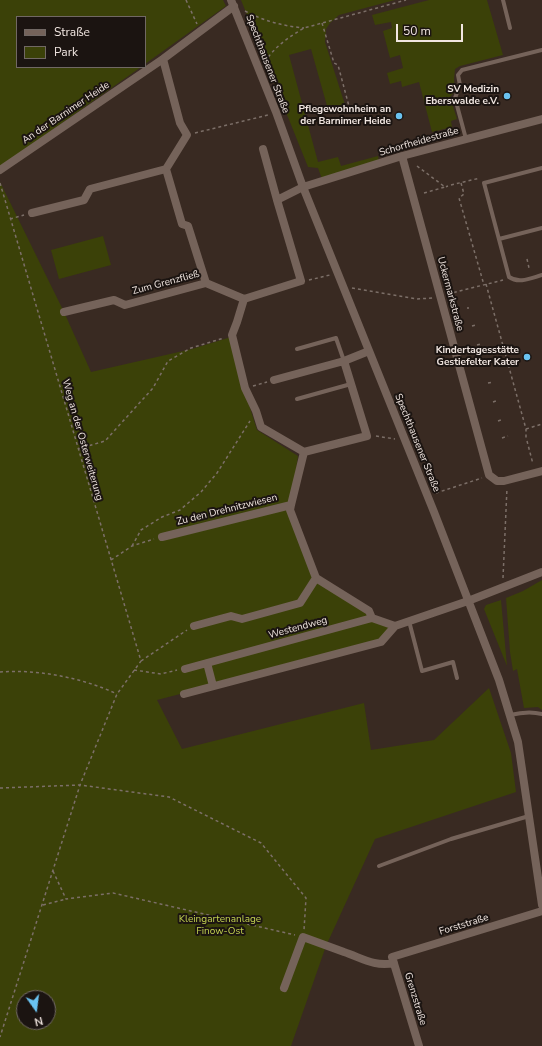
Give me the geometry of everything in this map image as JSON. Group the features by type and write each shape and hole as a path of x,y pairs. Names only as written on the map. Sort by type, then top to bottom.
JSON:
{"street":[{"name":"An der Barnimer Heide","path":"0,170 163,59 200,31 233,3"},
{"name":"Spechthausener Straße","path":"233,3 276,112 303,187 428,496 499,680 518,742 542,905"},
{"path":"32,213 84,200 90,189 166,169 187,135 180,123 163,59"},
{"name":"Schorfheidestraße","path":"303,187 402,156 542,119"},
{"path":"263,149 301,281 244,299 232,335 245,388 256,411 261,427 304,452 367,436 344,361"},
{"name":"Uckermarkstraße","path":"402,156 489,475"},
{"path":"166,169 182,224 188,226 206,283"},
{"path":"278,200 303,187"},
{"name":"Zum Grenzfließ","path":"64,312 114,300 125,305 206,283 244,299"},
{"path":"274,380 344,361 369,351"},
{"name":"Zu den Drehnitzwiesen","path":"162,537 291,505 304,452"},
{"path":"489,475 497,481 504,482 539,472"},
{"path":"291,505 290,510 316,578 369,611 372,618 395,626"},
{"path":"184,694 381,642 395,626 468,601 542,572"},
{"path":"194,626 231,616 242,619 300,603 316,578"},
{"name":"Westendweg","path":"185,669 372,618"},
{"path":"207,663 213,686"},
{"name":"Forststraße","path":"303,937 368,962 388,964 393,960 542,911"},
{"path":"284,988 303,937"},
{"name":"Grenzstraße","path":"393,960 419,1046"}],"lane":[{"path":"503,0 510,28"},
{"path":"466,139 455,98 460,85 458,75 462,70 542,50"},
{"path":"542,168 484,183 509,277 514,280 521,281 542,276"},
{"path":"499,239 542,228"},
{"path":"297,349 336,338 344,361"},
{"path":"297,399 351,384"},
{"path":"409,621 422,671 453,662 457,678"},
{"path":"510,715 524,712 542,714"},
{"path":"378,866 451,839 529,816"}],"path":[{"path":"186,0 200,31"},
{"path":"260,73 265,60 290,36 304,28 406,0"},
{"path":"233,3 259,18 289,27 304,28"},
{"path":"322,23 334,63 338,65 350,110"},
{"path":"187,135 263,117 276,112"},
{"path":"417,166 445,187"},
{"name":"Weg an der Osterweiterung","path":"0,183 140,661"},
{"path":"461,183 464,194 460,198 526,429 526,438"},
{"path":"424,192 448,186"},
{"path":"10,219 32,213"},
{"path":"527,259 529,268"},
{"path":"301,281 338,274"},
{"path":"343,286 417,299 428,299 504,279"},
{"path":"472,326 476,325"},
{"path":"78,449 105,441 153,388 168,362 191,348 232,335"},
{"path":"477,345 481,344"},
{"path":"482,362 487,361"},
{"path":"245,388 274,380"},
{"path":"488,383 493,382"},
{"path":"132,546 141,530 162,517 180,510 205,487 217,473 256,411"},
{"path":"526,429 542,424"},
{"path":"367,436 405,440"},
{"path":"502,438 508,436"},
{"path":"527,441 539,472"},
{"path":"428,496 489,475"},
{"path":"503,587 507,487 511,480"},
{"path":"110,560 132,546 162,537"},
{"path":"0,1037 80,785 117,694 140,661 194,626"},
{"path":"134,670 161,674 185,669"},
{"path":"0,672 16,671 46,674 98,685 117,694"},
{"path":"0,788 80,785 169,797 261,843 306,898 303,937 276,932 113,893 66,898 42,905"},
{"path":"53,871 66,898"}],"green space":[{"path":"0,0 223,0 226,6 146,63 146,16 16,16 16,68 140,68 0,167"},
{"path":"241,0 395,0 339,15 326,29 325,42 346,108 329,113 311,49 289,55 318,162 338,157 341,166 378,156 379,162 322,179 318,168 308,167"},
{"path":"429,0 487,0 503,55 460,66 455,69 455,91 450,97 457,119 451,121 452,127 432,132 419,82 402,87 401,81 390,84 387,73 403,68 400,55 390,58 383,31 392,28 391,22 375,25 372,15"},
{"name":"Kleingartenanlage Finow-Ost","path":"0,182 64,312 91,372 192,349 231,337 244,389 257,430 298,456 290,510 316,578 372,618 395,626 381,642 157,700 182,749 364,703 371,750 434,740 489,688 511,753 516,792 375,839 326,946 291,1046 0,1046"},
{"path":"103,236 111,265 59,279 51,250"},
{"path":"542,580 542,710 538,707 524,708 517,669 513,671 506,598 523,591"},
{"path":"501,600 507,666 484,609 486,605"}],"place":[{"name":"SV Medizin Eberswalde e.V.","path":"507,96"},
{"name":"Pflegewohnheim an der Barnimer Heide","path":"399,116"},
{"name":"Kindertagesstätte Gestiefelter Kater","path":"527,357"}]}
